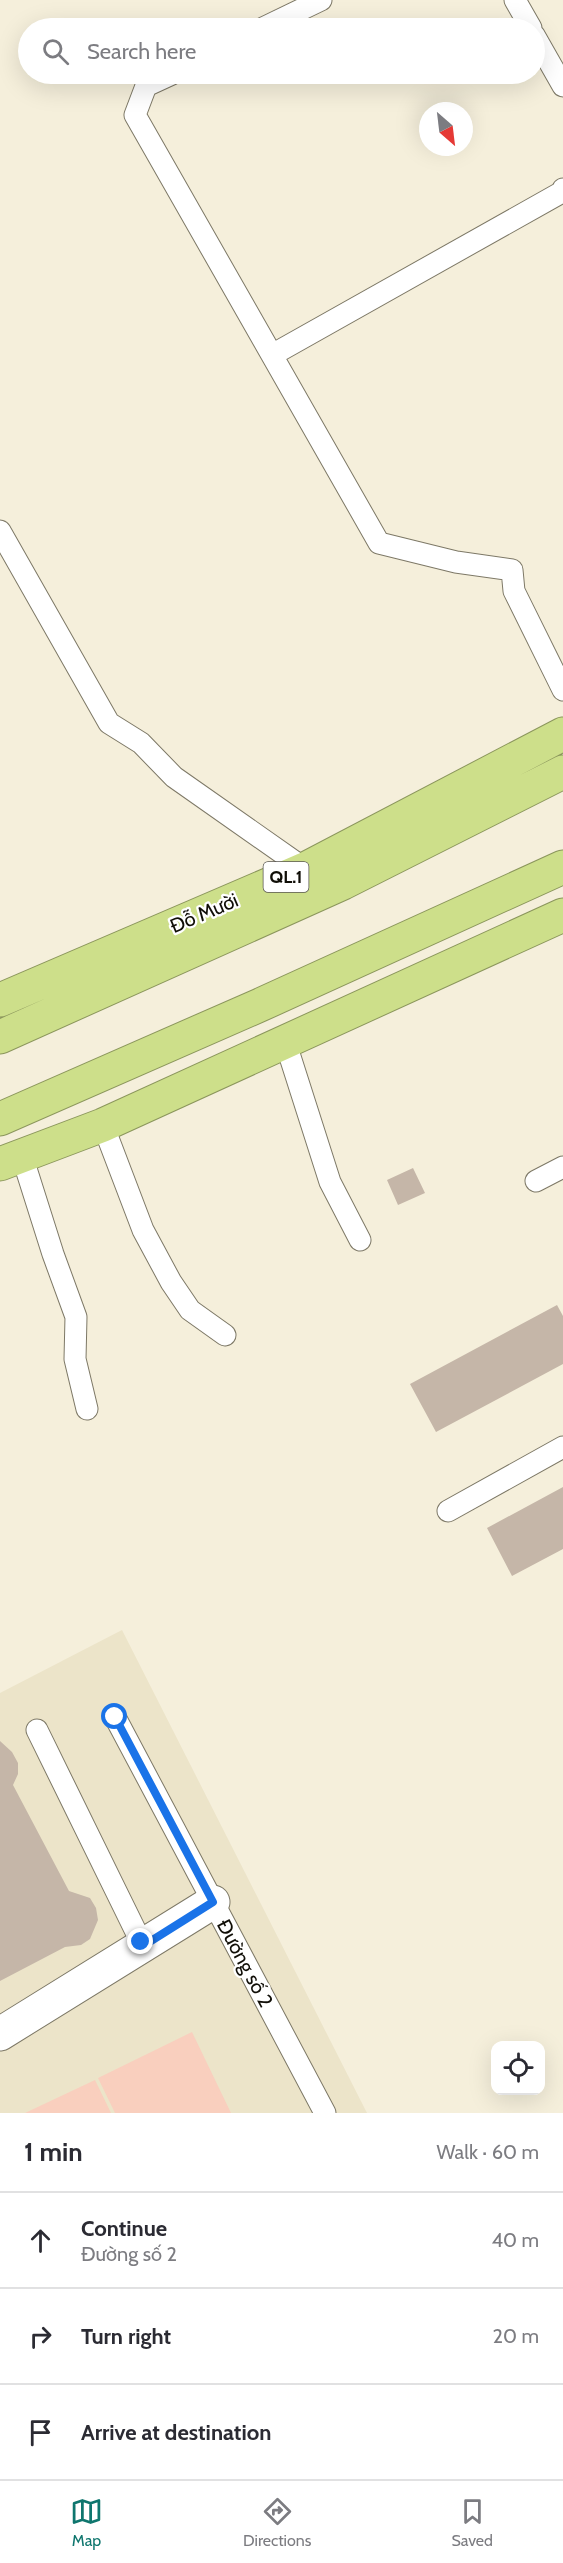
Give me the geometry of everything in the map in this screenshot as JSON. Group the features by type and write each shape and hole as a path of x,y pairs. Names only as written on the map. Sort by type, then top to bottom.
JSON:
{"highway":[{"name":"Đỗ Mười","path":"0,1000 305,869 563,734"},
{"name":"Đỗ Mười","path":"0,1037 343,883 563,772"},
{"path":"0,1119 260,1005 563,867"},
{"path":"11,1160 103,1125 563,915"}],"street":[{"path":"0,2034 213,1902"}],"lane":[{"path":"284,18 321,0"},
{"path":"515,0 525,18"},
{"path":"545,54 563,86"},
{"path":"150,84 146,86 135,115 379,543 456,562 512,570 514,591 563,690"},
{"path":"272,355 562,192 563,189"},
{"path":"0,531 109,723 141,743 174,777 305,869"},
{"path":"285,1041 330,1182 360,1240"},
{"path":"103,1125 143,1230 171,1282 190,1310 225,1335"},
{"path":"11,1160 53,1254 76,1317 75,1359 87,1409"},
{"path":"537,1181 563,1167"},
{"path":"448,1511 563,1447"},
{"name":"Đường số 2","path":"115,1717 325,2113"},
{"path":"37,1730 143,1946"}],"shaded area":[{"path":"122,1630 367,2113 0,2113 0,1693"},
{"path":"192,2032 231,2113 115,2113 98,2078"},
{"path":"95,2080 111,2113 25,2113"}],"building":[{"path":"413,1168 425,1193 398,1205 387,1180"},
{"path":"557,1305 563,1316 563,1364 436,1432 410,1384"},
{"path":"563,1487 563,1549 512,1576 487,1528"},
{"path":"0,1741 12,1752 18,1763 18,1774 13,1785 69,1891 90,1898 96,1908 98,1920 90,1939 81,1945 65,1947 0,1981"}],"route":[{"path":"115,1717 213,1902 143,1946 141,1942"}]}
